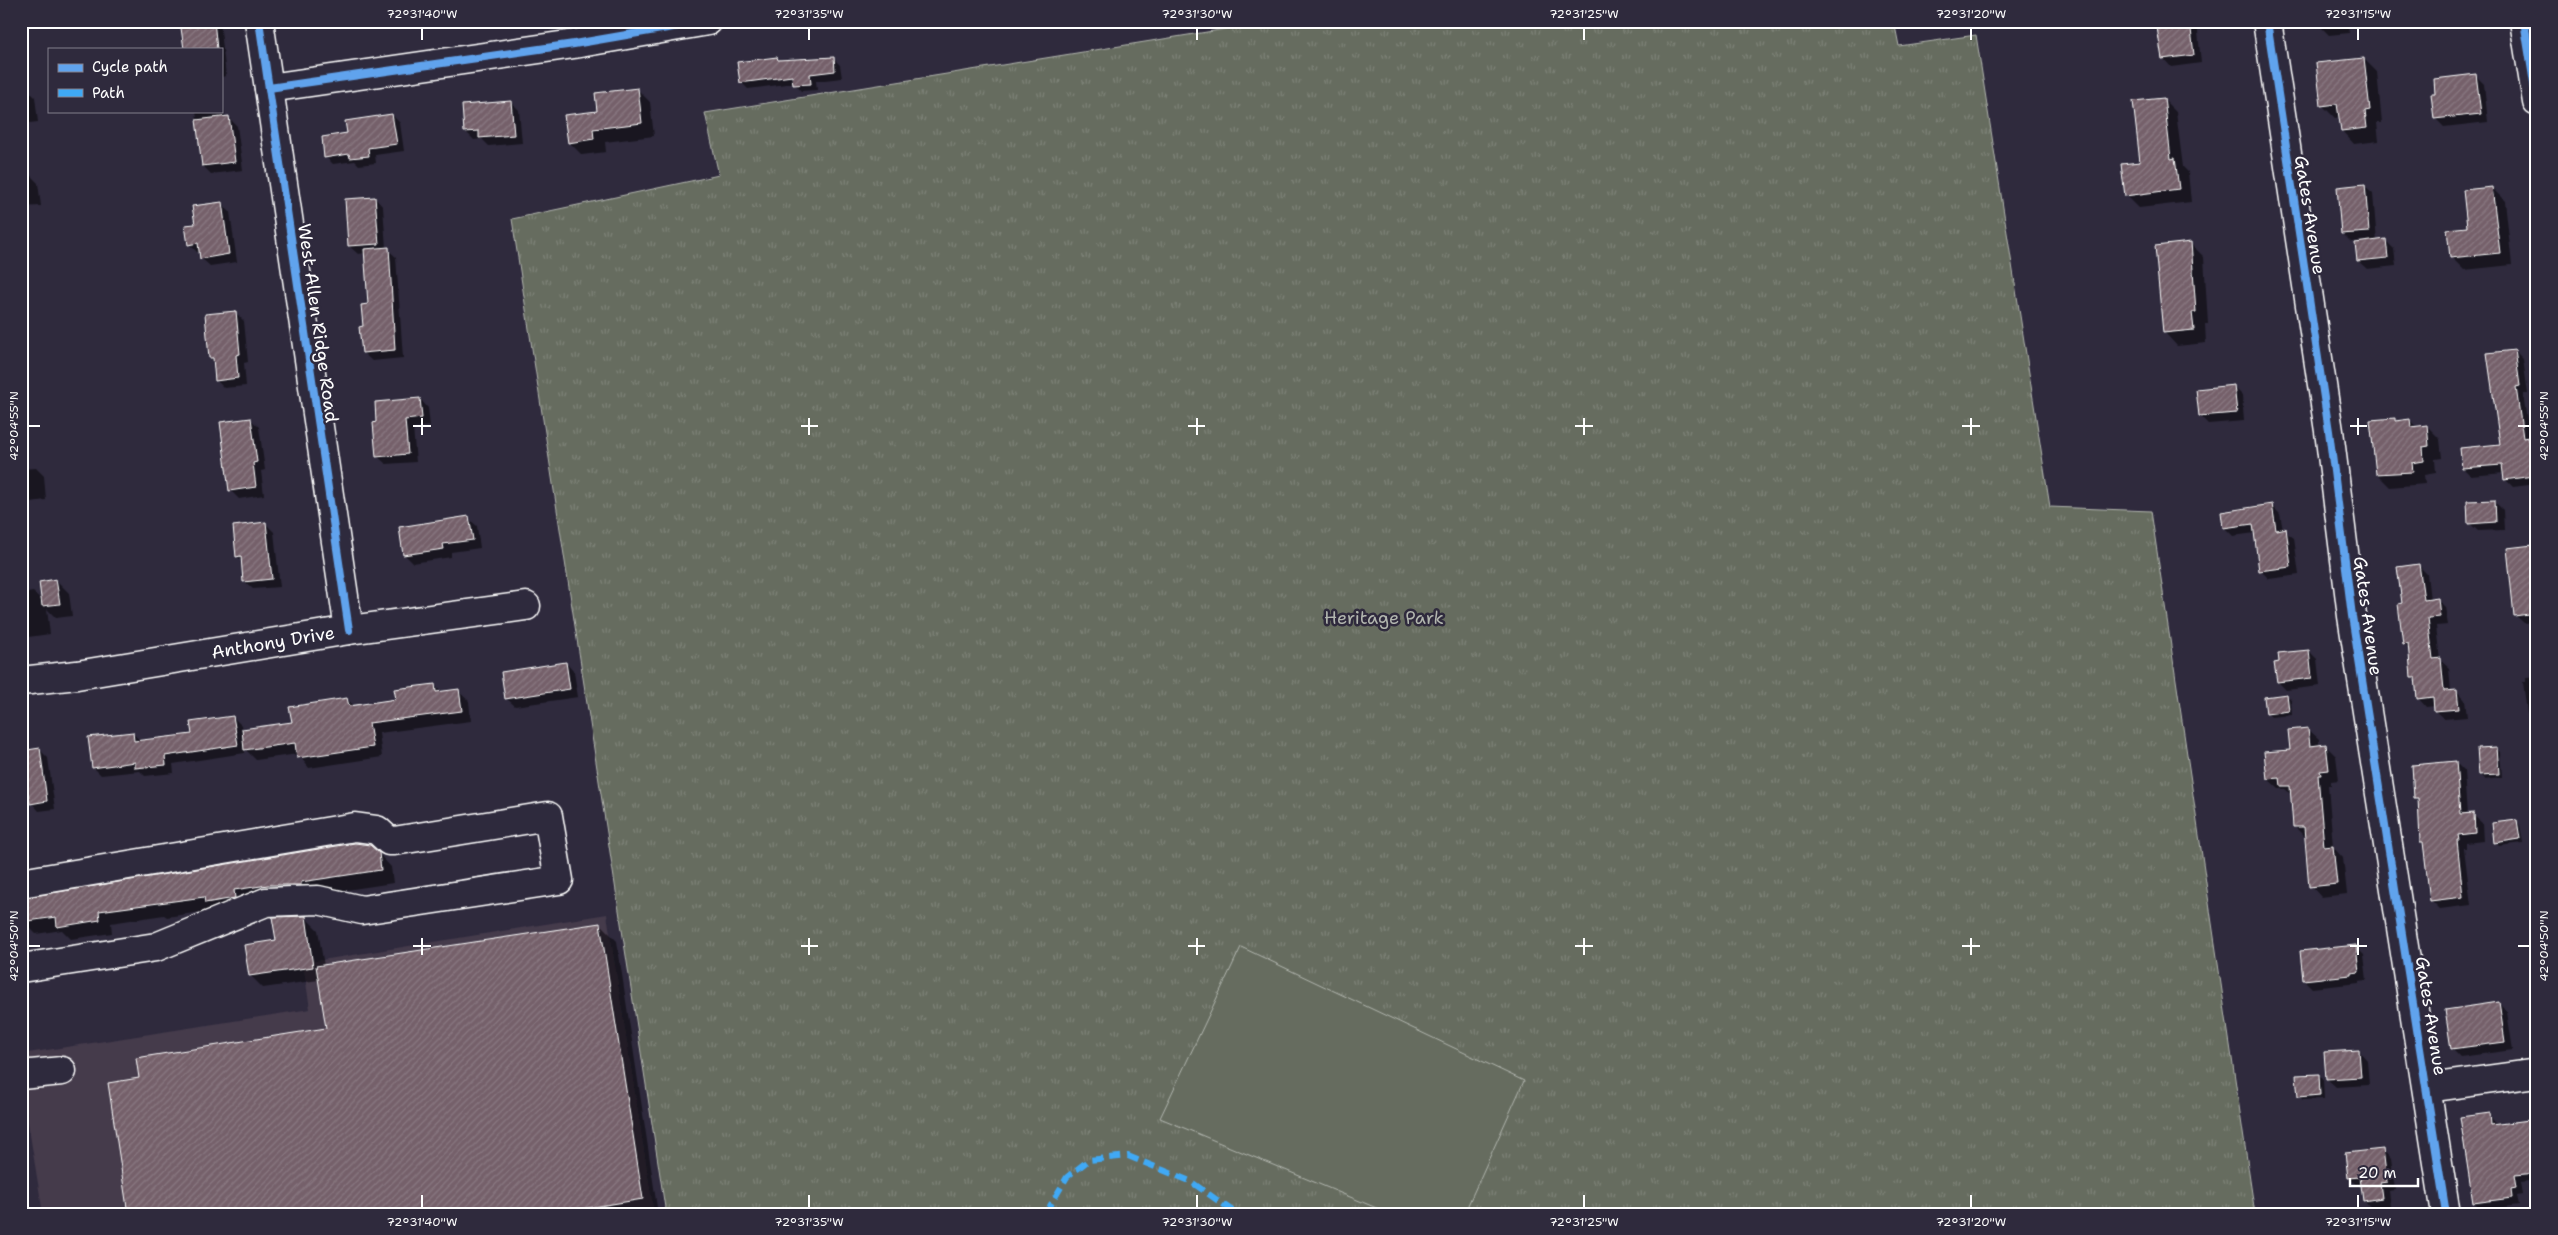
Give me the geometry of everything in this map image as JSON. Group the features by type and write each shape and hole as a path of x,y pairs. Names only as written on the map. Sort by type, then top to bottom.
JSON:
{"street":[{"name":"West Allen Ridge Road","path":"259,21 349,630"},
{"path":"269,88 574,44 708,21"},
{"name":"Gates Avenue","path":"2267,21 2329,432 2352,616 2428,1088 2446,1214"},
{"path":"2524,21 2537,102"},
{"name":"Anthony Drive","path":"21,681 96,672 349,630 526,606"},
{"path":"21,883 355,828 377,830 389,840 394,841 548,816 560,880 362,910 318,900 266,902 156,947 21,968"},
{"path":"21,1075 62,1071"},
{"path":"2428,1088 2537,1073"}],"shaded area":[{"path":"607,914 654,1214 43,1214 21,1080 21,1054 310,1009 303,963"}],"green space":[{"name":"Heritage Park","path":"1275,21 1894,21 1899,46 1976,35 2050,507 2151,511 2255,1214 666,1214 512,219 719,175 705,113"},
{"path":"1241,947 1524,1081 1464,1214 1391,1214 1160,1118"}],"building":[{"path":"180,21 214,21 217,48 184,48"},
{"path":"2156,21 2190,21 2194,55 2162,59"},
{"path":"777,57 778,60 834,57 835,71 810,74 811,84 793,85 792,76 740,83 737,62"},
{"path":"2364,58 2370,110 2365,111 2367,128 2341,131 2337,104 2321,106 2316,63"},
{"path":"2476,74 2481,114 2434,119 2431,94 2435,94 2434,79"},
{"path":"638,88 642,123 593,129 594,139 568,143 564,115 597,111 595,93"},
{"path":"2164,98 2171,159 2175,158 2179,189 2125,196 2121,164 2140,162 2133,101"},
{"path":"511,101 514,135 479,138 479,131 464,132 462,105"},
{"path":"392,114 397,144 368,148 369,156 350,158 349,154 324,158 322,137 347,133 345,121"},
{"path":"229,116 235,162 202,166 196,120"},
{"path":"2365,184 2369,232 2341,234 2337,187"},
{"path":"2492,187 2500,253 2450,258 2447,229 2467,227 2463,190"},
{"path":"375,197 379,244 348,246 345,199"},
{"path":"222,202 229,254 200,259 198,243 188,245 185,225 195,224 192,206"},
{"path":"2386,239 2388,258 2357,261 2355,243"},
{"path":"2191,242 2196,312 2192,312 2194,330 2163,333 2155,246"},
{"path":"389,247 395,350 362,353 359,327 363,326 361,305 368,304 364,249"},
{"path":"236,311 240,354 236,355 238,378 215,381 213,358 209,358 205,314"},
{"path":"2515,350 2520,386 2516,387 2523,438 2528,437 2533,476 2504,480 2502,465 2462,468 2460,448 2500,444 2487,353"},
{"path":"2234,385 2237,413 2199,416 2196,389"},
{"path":"420,398 422,418 405,420 408,454 376,457 373,423 376,422 375,402"},
{"path":"251,418 257,462 253,463 256,487 229,491 220,422"},
{"path":"2395,418 2395,421 2410,419 2411,427 2427,425 2429,446 2423,447 2424,461 2412,463 2413,472 2376,474 2370,420"},
{"path":"2495,500 2496,522 2468,524 2467,501"},
{"path":"2272,504 2276,530 2286,528 2291,567 2259,571 2253,524 2223,528 2221,512"},
{"path":"469,516 473,540 443,544 444,549 403,555 399,527"},
{"path":"266,522 272,579 243,582 241,556 236,557 233,526"},
{"path":"2533,545 2534,558 2537,557 2537,582 2534,583 2537,613 2514,616 2507,548"},
{"path":"2419,564 2424,600 2438,598 2440,617 2428,618 2433,659 2441,658 2444,691 2457,690 2459,709 2434,711 2433,697 2417,699 2415,677 2411,677 2408,643 2403,644 2398,604 2402,603 2397,567"},
{"path":"56,579 60,604 42,606 39,582"},
{"path":"2309,650 2312,678 2277,682 2274,663 2279,662 2278,653"},
{"path":"566,662 570,689 505,699 501,672"},
{"path":"435,684 436,692 459,689 462,711 369,723 373,747 297,758 295,743 244,750 242,729 292,722 289,707 347,698 349,706 396,699 394,689"},
{"path":"2287,694 2289,711 2266,714 2264,697"},
{"path":"233,716 238,745 165,756 166,765 135,768 135,762 92,768 88,737 133,732 134,741 192,734 190,722"},
{"path":"2308,728 2310,746 2326,744 2329,770 2320,771 2321,775 2318,775 2324,847 2333,846 2337,884 2309,887 2304,827 2293,827 2290,786 2281,786 2280,778 2267,779 2264,752 2290,750 2288,730"},
{"path":"2497,747 2499,774 2479,775 2477,748"},
{"path":"40,748 47,801 30,804 28,793 21,794 21,751"},
{"path":"2456,761 2460,814 2474,813 2475,833 2458,835 2459,840 2457,840 2463,897 2430,901 2423,842 2420,842 2418,798 2414,798 2412,765"},
{"path":"2517,820 2520,839 2494,843 2492,823"},
{"path":"355,843 370,845 379,853 381,870 301,882 301,885 268,885 234,890 235,898 205,903 204,897 99,911 100,920 57,927 56,917 21,922 21,898"},
{"path":"306,916 313,967 249,976 244,945 276,940 272,917"},
{"path":"600,923 643,1199 550,1214 128,1214 108,1083 139,1078 136,1058 326,1028 316,966"},
{"path":"2356,945 2359,972 2351,973 2351,975 2303,980 2300,951"},
{"path":"2499,1002 2505,1042 2451,1049 2445,1010"},
{"path":"2359,1050 2361,1077 2326,1079 2324,1052"},
{"path":"2319,1074 2320,1095 2298,1097 2296,1075"},
{"path":"2490,1113 2491,1125 2537,1119 2537,1173 2514,1175 2516,1188 2511,1189 2512,1198 2473,1203 2460,1117"},
{"path":"2383,1149 2387,1182 2380,1183 2382,1198 2363,1201 2360,1177 2348,1178 2345,1153"}],"marked path":[{"path":"1048,1214 1050,1206 1067,1177 1089,1160 1128,1156 1190,1181 1237,1214"}],"cycle path":[{"path":"259,21 349,630"},
{"path":"269,88 574,44 708,21"},
{"path":"2267,21 2329,431 2352,616 2446,1214"},
{"path":"2524,21 2537,102"}]}
